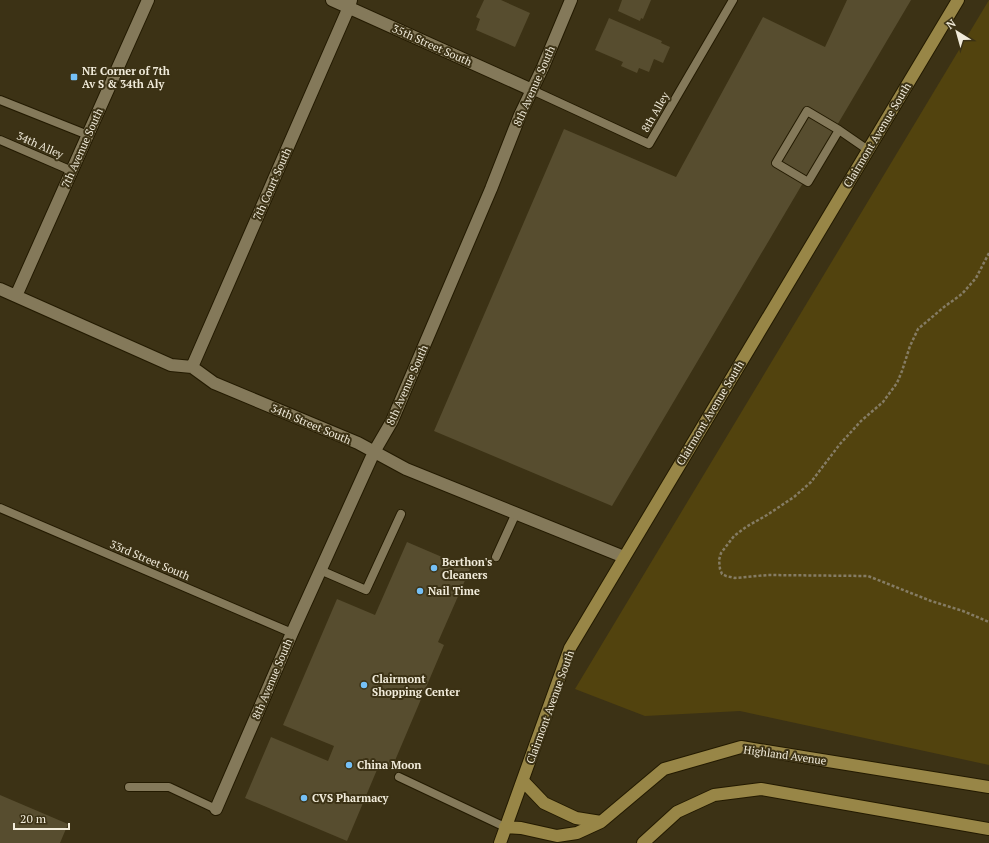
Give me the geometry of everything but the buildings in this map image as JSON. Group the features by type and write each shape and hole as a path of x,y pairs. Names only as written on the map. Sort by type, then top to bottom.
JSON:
{"street":[{"name":"7th Avenue South","path":"16,296 148,0"},
{"name":"35th Street South","path":"332,0 350,4 532,90"},
{"name":"8th Avenue South","path":"216,810 320,570 374,452 392,421 532,90 572,0"},
{"name":"Clairmont Avenue South","path":"500,843 570,648 958,0"},
{"name":"7th Court South","path":"192,367 350,4"},
{"name":"34th Street South","path":"0,289 171,364 192,367 214,383 358,443 406,469 624,557"},
{"name":"Highland Avenue","path":"505,827 520,828 557,836 577,833 601,822 664,769 741,747 989,787"},
{"path":"523,781 544,803 576,818 601,822"},
{"path":"643,843 677,812 692,805 714,795 761,789 989,829"}],"lane":[{"name":"8th Alley","path":"532,90 649,144 733,0"},
{"path":"0,100 88,135"},
{"path":"839,130 808,182 776,164 807,112 839,130 868,150"},
{"name":"34th Alley","path":"0,140 72,171"},
{"name":"33rd Street South","path":"0,508 292,633"},
{"path":"496,557 516,513"},
{"path":"320,570 366,590 401,514"},
{"path":"399,777 505,827"},
{"path":"129,787 169,787 216,810"}],"path":[{"path":"989,253 976,278 962,294 918,329 910,346 897,383 883,402 861,421 840,444 811,482 794,497 768,516 746,527 734,536 721,553 719,560 722,574 735,578 768,575 868,576 989,622"}],"shaded area":[{"path":"989,0 989,765 740,711 645,716 575,689"}],"place":[{"name":"NE Corner of 7th Av S & 34th Aly","path":"74,77"},
{"name":"Berthon's Cleaners","path":"434,568"},
{"name":"Nail Time","path":"420,591"},
{"name":"Clairmont Shopping Center","path":"364,685"},
{"name":"China Moon","path":"349,765"},
{"name":"CVS Pharmacy","path":"304,798"}]}
